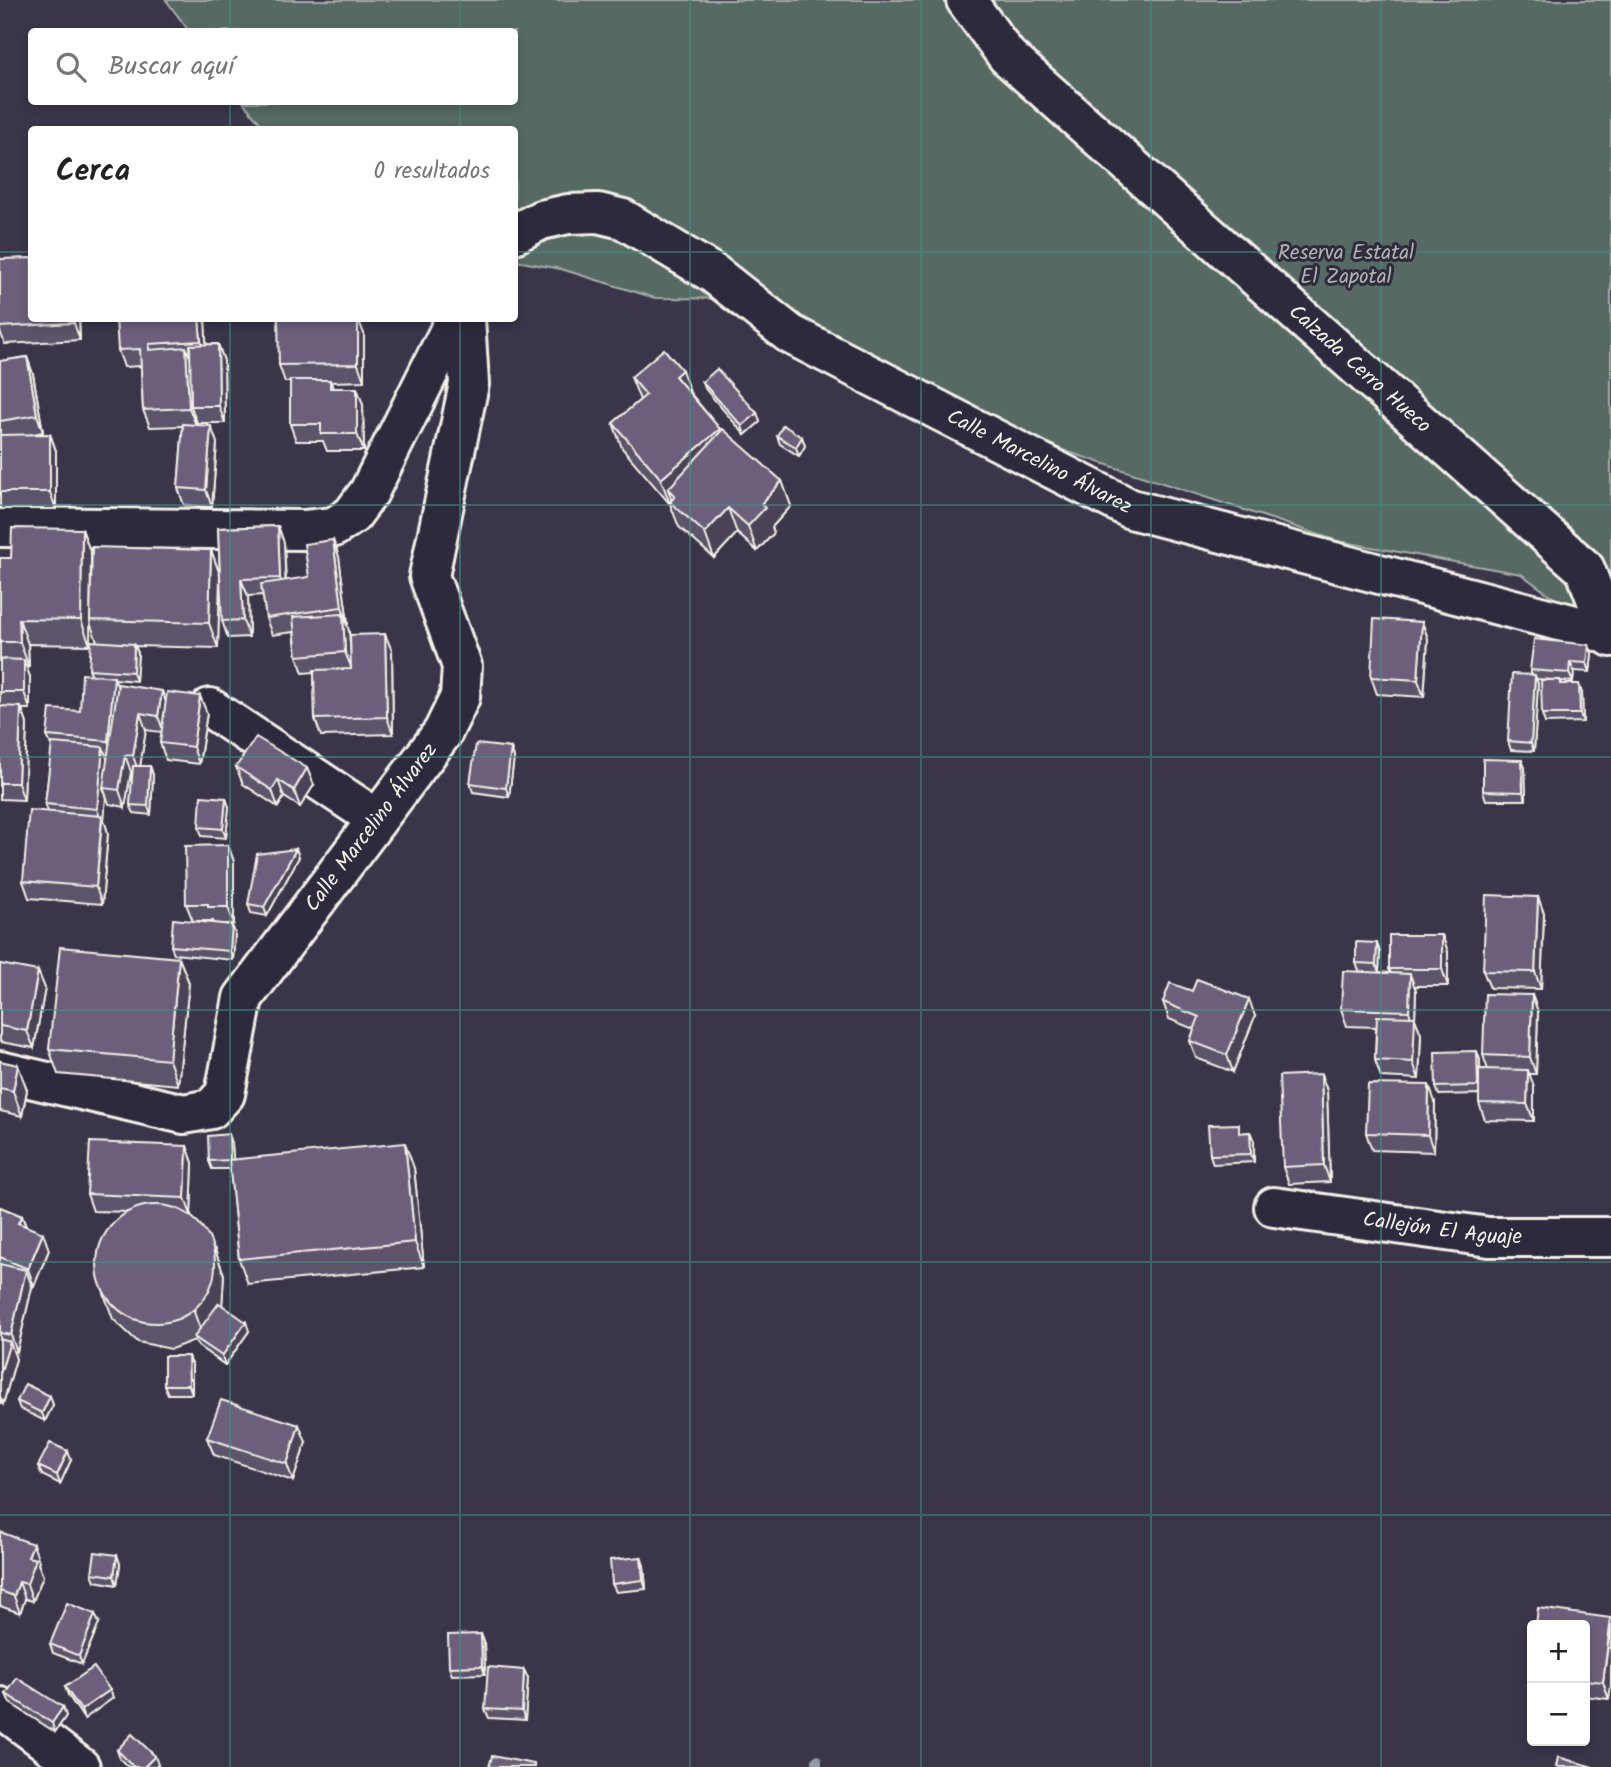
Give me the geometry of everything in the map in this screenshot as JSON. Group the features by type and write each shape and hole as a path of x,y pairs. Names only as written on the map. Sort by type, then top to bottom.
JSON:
{"street":[{"name":"Calzada Cerro Hueco","path":"966,0 1007,56 1585,569 1610,636"},
{"name":"Calle Marcelino Álvarez","path":"518,232 541,220 568,214 598,213 623,219 714,274 790,334 1131,509 1610,636"},
{"path":"0,527 292,530 334,527 352,515 369,492 454,322"},
{"name":"Calle Marcelino Álvarez","path":"0,1071 184,1114 211,1109 225,1094 243,998 443,732 460,697 462,666 429,576 469,384 465,322"},
{"path":"210,708 377,818"},
{"name":"Callejón El Aguaje","path":"1274,1207 1489,1237 1611,1237"},
{"path":"0,1707 80,1767"}],"green space":[{"name":"Reserva Estatal El Zapotal","path":"166,0 1611,0 1611,640 1521,574 1338,541 1029,439 762,299 655,298 561,269 518,262 518,126 263,126 245,105 518,105 518,28 187,28"}],"building":[{"path":"28,258 28,322 74,323 0,327 0,259"},
{"path":"116,322 199,322 201,341 149,344 149,350 186,347 189,408 143,410 140,349 118,350"},
{"path":"278,322 358,322 358,364 279,365"},
{"path":"218,344 219,406 191,406 190,345"},
{"path":"664,349 682,370 675,376 720,429 661,479 613,423 646,395 631,377"},
{"path":"27,357 37,415 0,421 0,361"},
{"path":"717,369 757,413 742,426 702,382"},
{"path":"290,380 330,380 330,388 357,388 357,434 321,434 321,424 290,424"},
{"path":"183,424 211,426 206,490 178,488"},
{"path":"783,425 802,437 796,447 777,436"},
{"path":"723,429 782,481 761,504 765,508 748,526 728,508 705,533 670,502 675,496 668,489"},
{"path":"50,434 50,492 0,492 0,435"},
{"path":"278,526 280,578 241,579 243,620 222,621 218,528"},
{"path":"12,528 82,529 81,620 19,619 20,642 0,642 0,558 11,558"},
{"path":"333,540 342,607 266,618 261,584 309,577 304,544"},
{"path":"92,547 211,550 209,623 90,620"},
{"path":"343,614 345,652 297,656 293,617"},
{"path":"1374,619 1422,622 1418,680 1371,677"},
{"path":"385,634 387,717 315,719 314,670 351,669 350,635"},
{"path":"1534,639 1589,645 1587,663 1570,662 1569,673 1530,670"},
{"path":"91,641 134,644 133,672 89,669"},
{"path":"0,659 24,660 24,692 0,692"},
{"path":"82,674 114,677 108,741 47,736 50,709 80,711"},
{"path":"1512,674 1535,675 1531,743 1508,741"},
{"path":"1541,680 1579,684 1580,714 1542,714"},
{"path":"118,684 162,691 158,716 140,713 133,756 125,755 119,790 103,788"},
{"path":"167,692 200,696 193,747 160,743"},
{"path":"0,706 21,707 18,783 0,783"},
{"path":"256,737 307,768 294,790 278,780 272,790 236,767"},
{"path":"52,743 103,747 97,809 45,804"},
{"path":"476,744 511,748 506,788 470,783"},
{"path":"1483,759 1522,760 1523,792 1483,791"},
{"path":"133,766 150,766 148,806 130,805"},
{"path":"201,796 226,798 223,829 199,827"},
{"path":"29,810 102,816 96,887 23,881"},
{"path":"228,845 228,907 186,904 185,846"},
{"path":"296,849 264,907 248,904 257,854"},
{"path":"1486,895 1538,897 1535,972 1483,971"},
{"path":"173,919 232,925 230,951 171,946"},
{"path":"1389,935 1442,935 1442,969 1389,969"},
{"path":"1356,942 1377,943 1376,964 1356,963"},
{"path":"60,947 179,958 169,1060 49,1049"},
{"path":"0,964 38,971 27,1031 0,1026"},
{"path":"1343,971 1410,974 1409,1011 1341,1009"},
{"path":"1197,979 1249,999 1227,1055 1190,1041 1199,1017 1163,1002 1170,983 1192,991"},
{"path":"1485,994 1532,995 1530,1057 1483,1055"},
{"path":"1377,1016 1415,1017 1413,1062 1375,1060"},
{"path":"1477,1051 1478,1086 1436,1087 1435,1052"},
{"path":"0,1061 18,1065 13,1091 0,1088"},
{"path":"1479,1069 1528,1070 1527,1104 1479,1103"},
{"path":"1321,1074 1324,1165 1283,1167 1279,1076"},
{"path":"1368,1084 1429,1085 1428,1135 1366,1133"},
{"path":"1239,1124 1239,1133 1250,1132 1251,1154 1210,1155 1208,1125"},
{"path":"229,1134 230,1160 209,1161 208,1136"},
{"path":"90,1142 187,1146 185,1198 87,1194"},
{"path":"405,1143 415,1242 239,1259 229,1160"},
{"path":"156,1205 189,1215 205,1231 215,1264 205,1297 189,1313 156,1323 123,1313 107,1297 97,1264 107,1231 123,1215"},
{"path":"0,1207 22,1216 18,1223 43,1233 28,1269 0,1257"},
{"path":"0,1264 26,1270 11,1335 0,1333"},
{"path":"219,1303 246,1322 222,1356 194,1337"},
{"path":"0,1339 10,1342 0,1374"},
{"path":"164,1356 188,1356 189,1385 164,1385"},
{"path":"25,1384 50,1396 42,1413 17,1401"},
{"path":"221,1400 299,1425 287,1464 207,1438"},
{"path":"50,1443 68,1451 57,1475 38,1466"},
{"path":"0,1532 33,1544 28,1557 36,1559 27,1584 19,1582 14,1596 0,1591"},
{"path":"95,1552 117,1555 114,1576 92,1573"},
{"path":"641,1557 643,1580 612,1584 610,1560"},
{"path":"67,1603 95,1614 79,1656 50,1644"},
{"path":"1538,1608 1611,1618 1603,1682 1590,1681 1590,1620 1537,1620"},
{"path":"481,1634 482,1666 449,1667 448,1635"},
{"path":"94,1667 110,1690 81,1710 65,1687"},
{"path":"488,1667 524,1670 522,1711 485,1709"},
{"path":"17,1678 63,1707 52,1723 6,1694"},
{"path":"132,1734 155,1756 144,1767 134,1767 117,1750"},
{"path":"492,1756 534,1764 534,1767 489,1767"},
{"path":"1558,1757 1593,1767 1556,1767"}],"waterway":[{"path":"817,1760 817,1767"}]}
